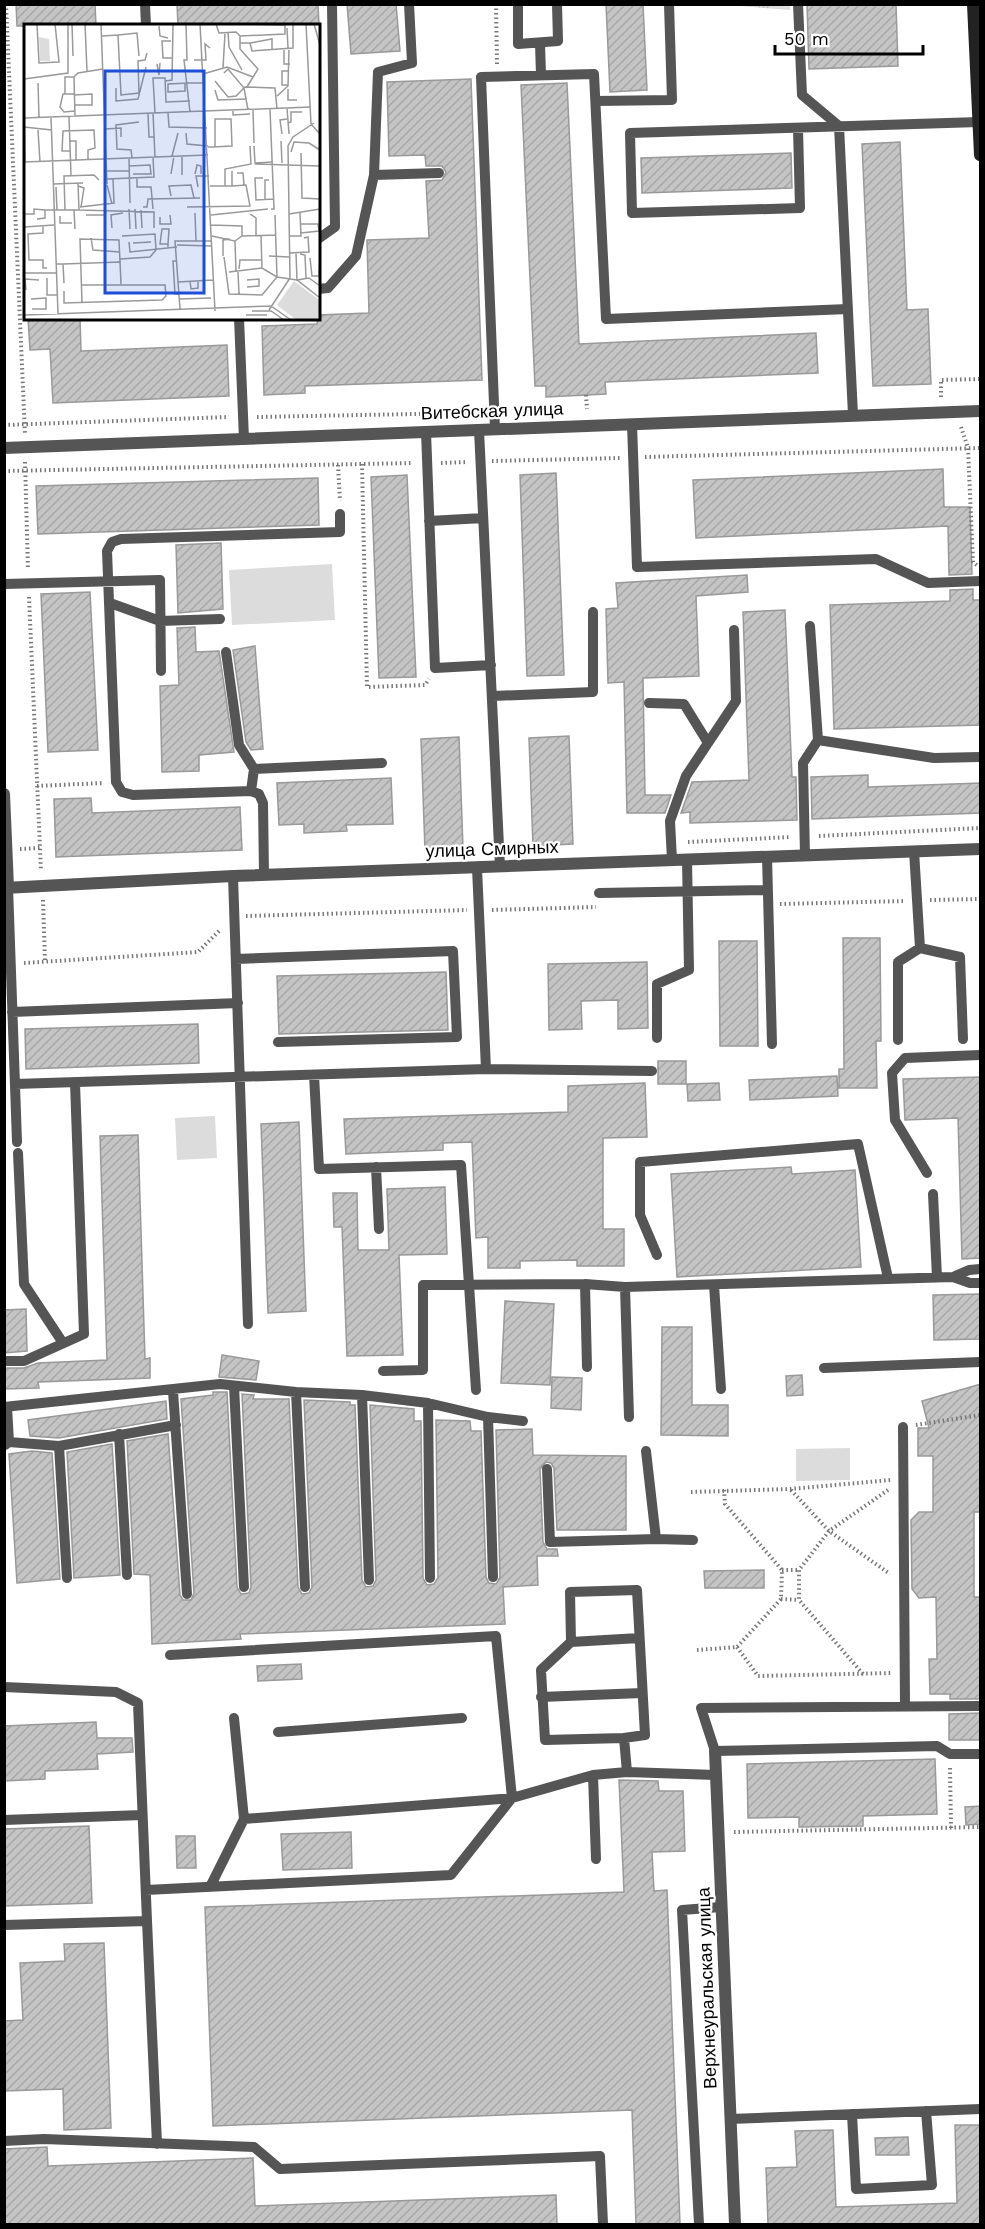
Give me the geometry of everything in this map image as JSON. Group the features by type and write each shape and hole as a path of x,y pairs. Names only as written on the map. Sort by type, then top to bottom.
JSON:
{"main road":[{"path":"973,4 977,35 981,155"}],"street":[{"name":"Витебская улица","path":"4,448 981,411"},
{"path":"4,794 6,887"},
{"name":"улица Смирных","path":"6,887 233,876 981,849"},
{"name":"Верхнеуральская улица","path":"715,1751 735,2224"}],"lane":[{"path":"145,4 146,24"},
{"path":"320,238 336,227 332,4"},
{"path":"320,289 328,288 356,256 374,175 378,72 412,63 409,4"},
{"path":"518,4 518,44 558,41 556,4"},
{"path":"596,101 672,100 669,4"},
{"path":"798,4 802,95 839,126 853,415"},
{"path":"540,43 541,75"},
{"path":"495,429 481,77 594,74 606,320 848,309"},
{"path":"798,128 800,208 632,213 630,133 979,122"},
{"path":"374,175 440,173"},
{"path":"238,320 244,439"},
{"path":"632,424 637,567 876,559 928,583 981,581"},
{"path":"480,430 500,867"},
{"path":"426,432 435,668 491,665"},
{"path":"264,875 262,803 259,794 251,791 134,795 122,792 116,782 107,551 112,542 121,539 340,532 340,514"},
{"path":"429,521 483,518"},
{"path":"4,584 160,580 161,671"},
{"path":"110,603 160,621 220,619"},
{"path":"493,696 593,692 593,612"},
{"path":"805,855 803,763 818,740 810,626"},
{"path":"672,860 670,821 686,776 736,701 734,630"},
{"path":"226,652 239,746 254,769 251,791"},
{"path":"649,703 684,704 708,743"},
{"path":"818,740 934,758 981,757"},
{"path":"254,769 382,763"},
{"path":"914,851 920,948"},
{"path":"767,857 772,1044"},
{"path":"657,1038 657,984 689,970 687,860"},
{"path":"477,868 486,1069"},
{"path":"233,876 248,1324"},
{"path":"6,887 24,1284 63,1343"},
{"path":"599,893 768,890"},
{"path":"898,1040 898,962 920,948 960,957 963,1039"},
{"path":"236,959 453,951 457,1036 278,1042"},
{"path":"12,1012 238,1003"},
{"path":"927,1173 894,1120 892,1073 905,1058 981,1055"},
{"path":"15,1084 486,1069 652,1071"},
{"path":"314,1074 319,1168 461,1165 476,1390"},
{"path":"4,1361 24,1361 84,1334 75,1083"},
{"path":"657,1255 640,1215 640,1162 858,1144 888,1278"},
{"path":"376,1167 379,1229"},
{"path":"933,1194 937,1277"},
{"path":"952,1277 969,1270 981,1269"},
{"path":"383,1371 423,1370 423,1285 585,1284 625,1287 937,1277 952,1277 970,1283 981,1283"},
{"path":"585,1284 587,1367"},
{"path":"714,1285 721,1389"},
{"path":"625,1287 629,1417"},
{"path":"824,1368 981,1362"},
{"path":"176,1425 59,1446 7,1444 6,1407 173,1391 220,1384 296,1392 362,1395 428,1403 488,1417 523,1421"},
{"path":"234,1386 244,1587"},
{"path":"173,1391 187,1594"},
{"path":"296,1392 305,1587"},
{"path":"362,1395 369,1580"},
{"path":"428,1403 430,1578"},
{"path":"488,1417 493,1577"},
{"path":"903,1427 905,1705"},
{"path":"119,1434 127,1575"},
{"path":"59,1446 67,1578"},
{"path":"646,1451 656,1539"},
{"path":"547,1468 550,1542 693,1540"},
{"path":"571,1642 570,1592 637,1590 645,1735 624,1738 545,1740 541,1670 571,1642 639,1638"},
{"path":"146,1890 211,1885 451,1875 512,1798 496,1636 170,1655"},
{"path":"4,1687 116,1692 138,1702 157,2144"},
{"path":"541,1697 642,1693"},
{"path":"981,1706 701,1708 715,1751 937,1746 950,1754 981,1754"},
{"path":"211,1885 244,1819 234,1718"},
{"path":"278,1732 462,1718"},
{"path":"624,1738 627,1772"},
{"path":"244,1819 512,1798 593,1775 627,1772 716,1775"},
{"path":"593,1775 596,1859"},
{"path":"4,1820 142,1815"},
{"path":"699,2224 682,1910 721,1907"},
{"path":"4,1925 147,1921"},
{"path":"730,2119 981,2109"},
{"path":"852,2114 856,2189 932,2185 926,2111"},
{"path":"4,2141 44,2139 254,2147 280,2169 600,2156 603,2224"}],"path":[{"path":"6,4 26,448 23,472 45,962"},
{"path":"949,380 981,379"},
{"path":"586,395 587,409"},
{"path":"957,411 968,448 973,562 981,569"},
{"path":"362,464 368,687 425,685 435,668"},
{"path":"338,465 340,514"},
{"path":"38,786 116,782"},
{"path":"918,1424 981,1415"},
{"path":"691,1492 724,1489 790,1489 904,1479"},
{"path":"863,1674 799,1600 799,1570 829,1531 904,1479"},
{"path":"697,1650 737,1647 781,1599 782,1570 725,1504 724,1489"},
{"path":"790,1489 829,1531 903,1583"},
{"path":"782,1570 799,1570"},
{"path":"781,1599 799,1600"},
{"path":"737,1647 758,1676 904,1672"},
{"path":"950,1754 951,1828"},
{"path":"718,1832 981,1827"}],"green space":[{"path":"727,5 790,5 790,10"},
{"path":"332,564 335,620 232,625 229,570"},
{"path":"215,1116 217,1158 177,1160 175,1118"},
{"path":"850,1448 850,1480 796,1481 796,1449"}],"building":[{"path":"16,4 95,4 96,24 24,24 24,26 17,26"},
{"path":"177,4 318,4 319,24 178,24"},
{"path":"347,4 396,4 400,51 351,54"},
{"path":"606,4 643,4 647,90 610,92"},
{"path":"807,4 896,4 898,66 809,69"},
{"path":"471,79 482,380 305,386 305,393 264,395 262,326 317,324 320,315 369,313 367,240 429,238 426,181 442,180 446,172 442,166 426,166 425,155 389,156 387,82"},
{"path":"567,83 579,344 816,333 818,373 605,382 606,394 546,397 546,386 535,386 521,85"},
{"path":"900,142 907,310 928,309 931,384 873,386 862,144"},
{"path":"791,153 792,188 642,193 641,158"},
{"path":"28,320 80,320 81,351 227,345 229,396 53,403 50,349 30,350"},
{"path":"943,469 944,507 970,507 972,574 949,575 948,526 696,538 693,480"},
{"path":"556,473 564,675 527,676 520,475"},
{"path":"407,475 416,677 379,678 371,477"},
{"path":"318,478 319,525 38,534 36,486"},
{"path":"221,543 223,609 178,613 176,545"},
{"path":"747,575 748,592 696,596 699,676 643,678 645,795 671,795 665,813 627,813 624,682 608,683 606,609 618,608 616,583"},
{"path":"973,589 973,600 981,600 981,725 834,729 830,605 950,601 950,590"},
{"path":"90,592 98,750 48,752 41,594"},
{"path":"785,610 792,777 796,777 797,820 690,823 690,812 681,813 692,782 749,780 743,612"},
{"path":"195,627 196,652 219,651 234,752 199,755 199,771 162,772 160,686 179,685 177,628"},
{"path":"255,646 263,749 251,750 246,742 233,650"},
{"path":"569,736 573,844 533,846 529,738"},
{"path":"459,737 463,848 425,850 421,739"},
{"path":"868,775 868,787 981,783 981,813 812,819 811,777"},
{"path":"391,778 393,824 346,825 347,831 304,833 304,824 279,825 277,783"},
{"path":"91,798 92,813 240,807 242,850 56,857 54,799"},
{"path":"843,938 880,938 881,1041 876,1041 877,1088 839,1088 839,1069 844,1069"},
{"path":"719,941 757,941 758,1046 720,1046"},
{"path":"647,962 648,1028 618,1029 618,1000 581,1001 582,1029 549,1030 548,964"},
{"path":"446,972 448,1030 279,1034 277,976"},
{"path":"198,1024 199,1063 26,1069 25,1029"},
{"path":"658,1061 686,1061 686,1084 658,1084"},
{"path":"837,1076 838,1096 750,1100 749,1080"},
{"path":"981,1077 981,1258 962,1259 958,1118 905,1120 903,1079"},
{"path":"645,1083 647,1137 603,1138 603,1229 624,1229 624,1266 577,1266 577,1260 520,1261 520,1268 488,1268 488,1237 476,1238 472,1142 443,1143 443,1150 346,1154 344,1119 568,1112 568,1086"},
{"path":"719,1083 720,1100 688,1101 687,1084"},
{"path":"299,1122 306,1311 268,1313 261,1124"},
{"path":"138,1135 145,1359 150,1358 150,1378 38,1382 39,1388 4,1389 4,1368 24,1368 38,1363 107,1360 100,1136"},
{"path":"791,1167 792,1174 855,1170 861,1267 677,1277 671,1174"},
{"path":"445,1187 447,1254 399,1255 403,1355 347,1356 342,1227 334,1227 333,1193 357,1193 358,1250 389,1250 387,1189"},
{"path":"981,1294 981,1339 934,1340 933,1295"},
{"path":"505,1301 554,1304 550,1385 501,1383"},
{"path":"26,1309 27,1351 4,1353 4,1310"},
{"path":"662,1327 692,1327 692,1405 728,1405 728,1436 661,1435"},
{"path":"222,1355 259,1361 256,1380 219,1377"},
{"path":"802,1375 803,1395 787,1396 786,1376"},
{"path":"552,1377 582,1378 581,1410 551,1408"},
{"path":"981,1384 981,1512 974,1512 974,1597 981,1597 981,1699 950,1699 950,1694 930,1694 929,1659 937,1659 936,1597 919,1598 912,1589 911,1520 919,1512 933,1512 933,1456 918,1456 918,1428 929,1428 922,1401"},
{"path":"213,1392 227,1392 237,1587 241,1594 249,1593 251,1587 242,1394 254,1395 253,1399 289,1399 298,1587 302,1594 309,1593 312,1587 304,1400 350,1402 350,1405 355,1405 362,1580 366,1587 373,1586 376,1580 370,1405 414,1409 414,1421 421,1421 423,1578 427,1585 434,1584 438,1578 436,1420 470,1421 471,1431 481,1431 486,1577 489,1583 496,1584 500,1577 496,1430 532,1429 533,1455 626,1456 626,1530 557,1530 554,1468 551,1463 546,1462 540,1469 543,1542 547,1549 557,1549 558,1556 537,1556 538,1585 503,1587 505,1624 240,1634 241,1639 152,1644 150,1575 134,1574 127,1441 168,1434 180,1595 183,1600 191,1600 194,1593 181,1399 213,1395"},
{"path":"166,1401 167,1419 59,1438 30,1436 28,1420"},
{"path":"112,1444 120,1575 74,1578 67,1452"},
{"path":"32,1451 52,1453 60,1579 17,1583 9,1454"},
{"path":"764,1570 764,1588 705,1588 704,1571"},
{"path":"301,1664 302,1679 258,1681 257,1666"},
{"path":"981,1713 981,1740 949,1740 949,1714"},
{"path":"96,1722 97,1738 132,1738 133,1752 97,1754 98,1769 45,1771 45,1779 4,1781 4,1726"},
{"path":"935,1759 937,1814 863,1816 863,1826 799,1827 799,1817 748,1818 747,1764"},
{"path":"619,1780 658,1781 659,1791 683,1791 685,1851 652,1852 654,1891 667,1890 680,2224 636,2224 632,2110 213,2126 205,1907 624,1892"},
{"path":"981,1806 981,1824 966,1825 965,1807"},
{"path":"89,1826 92,1903 4,1906 4,1829"},
{"path":"351,1832 352,1868 283,1870 281,1834"},
{"path":"176,1836 195,1836 196,1868 177,1868"},
{"path":"104,1943 111,2128 64,2130 63,2089 4,2091 4,2021 23,2020 20,1963 65,1961 64,1944"},
{"path":"955,2125 981,2125 981,2224 768,2224 766,2168 797,2167 795,2131 833,2130 836,2207 957,2203"},
{"path":"908,2137 909,2155 876,2155 875,2138"},
{"path":"47,2147 48,2166 253,2158 255,2206 556,2195 557,2224 4,2224 4,2149"}]}
